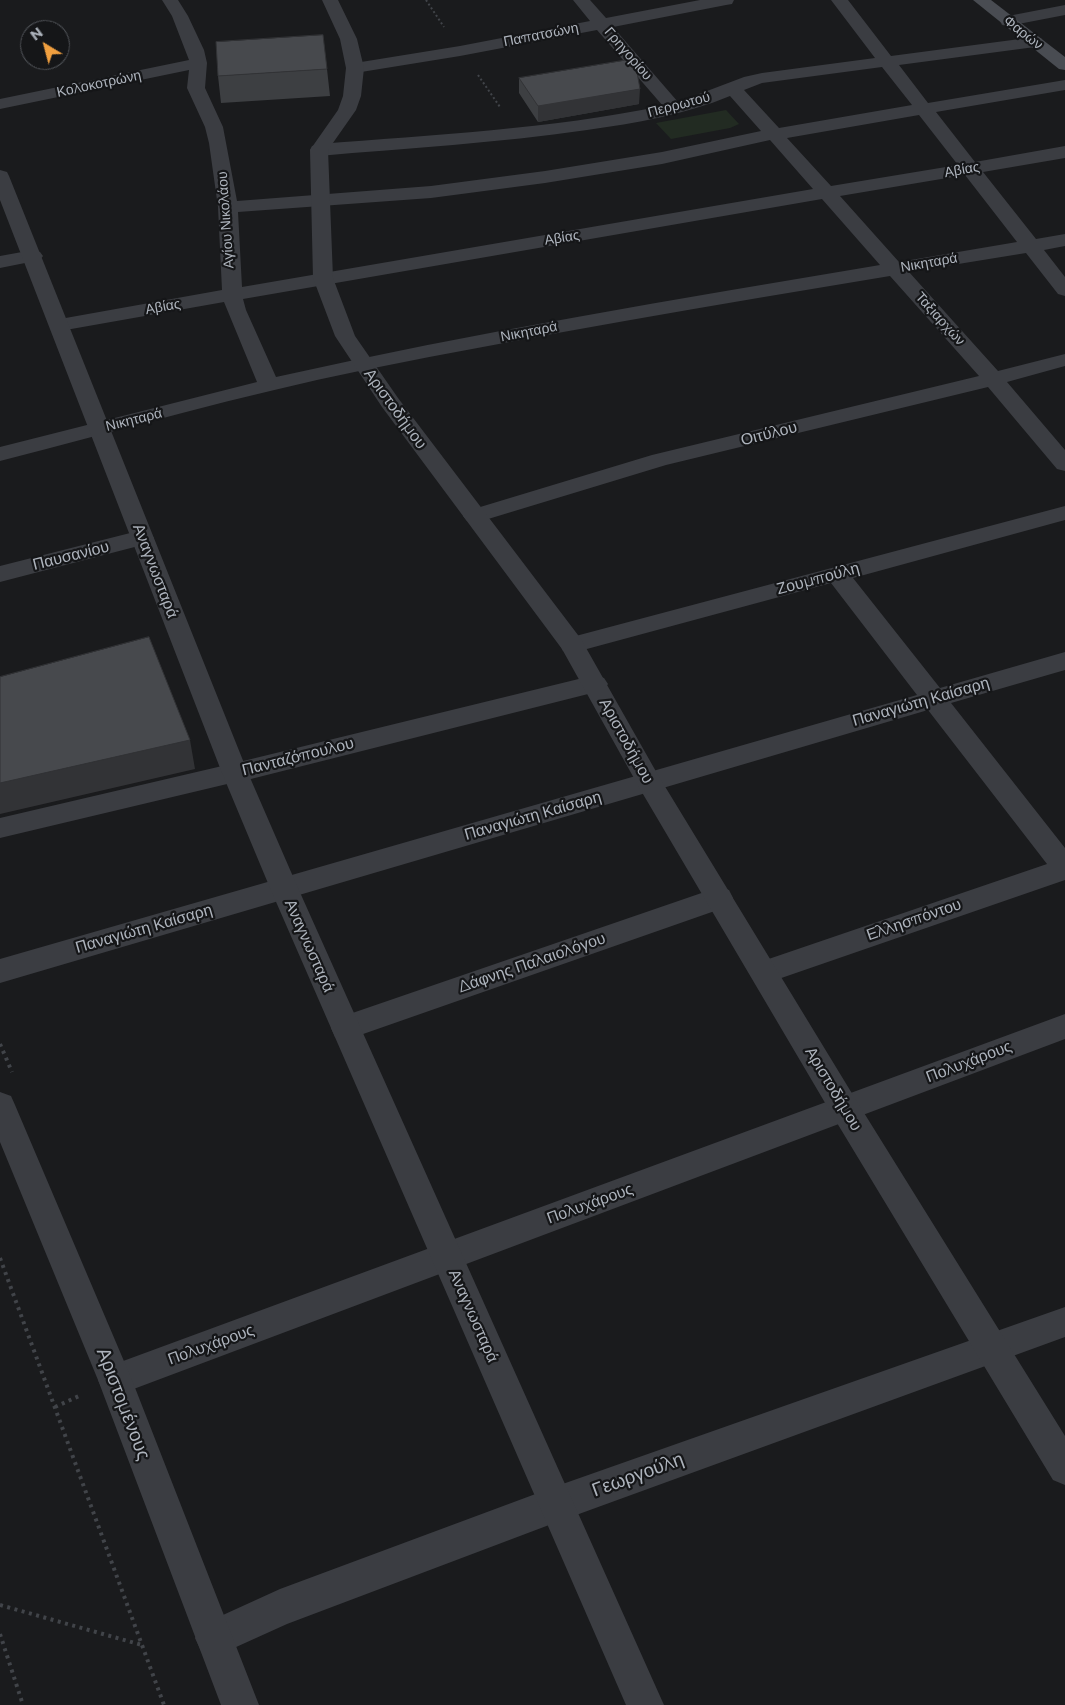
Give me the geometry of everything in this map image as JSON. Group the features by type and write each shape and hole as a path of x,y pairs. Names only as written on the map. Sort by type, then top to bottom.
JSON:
{"main road":[{"name":"Φαρών","path":"981,0 1065,65"}],"street":[{"name":"Αγίου Νικολάου","path":"170,0 180,16 195,50 198,63 196,88 214,127 228,207 232,294 236,310 269,385"},
{"path":"319,150 327,135 347,111 353,92 355,68 347,29 330,0"},
{"name":"Γρηγορίου","path":"581,0 674,108"},
{"name":"Παπατσώνη","path":"355,68 460,51 726,0"},
{"path":"839,0 1065,290"},
{"path":"1008,21 1065,10"},
{"name":"Περρωτού","path":"319,150 517,132 622,118 674,108 716,96 748,81 1035,42"},
{"name":"Κολοκοτρώνη","path":"0,104 198,63"},
{"path":"228,207 431,192 545,177 662,158 776,134 1065,85"},
{"name":"Ταξιαρχών","path":"732,88 776,134 993,379 1065,464"},
{"name":"Αριστοδήμου","path":"319,150 319,199 323,278 339,322 363,364 572,645 649,782 845,1109 1065,1468"},
{"name":"Αβίας","path":"60,325 323,278 1065,152"},
{"name":"Αναγνωσταρά","path":"0,176 101,428 142,538 235,773 645,1705"},
{"name":"Νικηταρά","path":"0,454 269,385 363,364 650,310 1065,240"},
{"path":"0,262 33,256"},
{"name":"Οιτύλου","path":"475,516 660,460 1065,360"},
{"name":"Ζουμπούλη","path":"572,645 1065,513"},
{"name":"Παυσανίου","path":"0,574 142,538"},
{"path":"837,574 932,699 1065,868"},
{"name":"Παναγιώτη Καίσαρη","path":"0,971 1065,661"},
{"name":"Πανταζόπουλου","path":"0,828 235,773 595,684"},
{"name":"Ελλησπόντου","path":"764,972 1065,868"},
{"name":"Δάφνης Παλαιολόγου","path":"346,1028 719,898"},
{"name":"Πολυχάρους","path":"115,1380 1065,1026"},
{"name":"Αριστομένους","path":"0,1105 115,1380 240,1705"},
{"name":"Γεωργούλη","path":"214,1638 280,1608 557,1504 1065,1322"}],"path":[{"path":"0,1258 164,1705"},
{"path":"0,1605 142,1645"},
{"path":"0,1634 23,1705"}],"shaded area":[{"path":"726,110 739,124 730,128 671,139 656,123"}],"building":[{"path":"323,35 327,69 218,76 216,42"},
{"path":"634,59 640,89 538,106 519,78"},
{"path":"149,637 190,740 0,783 0,677"}]}
